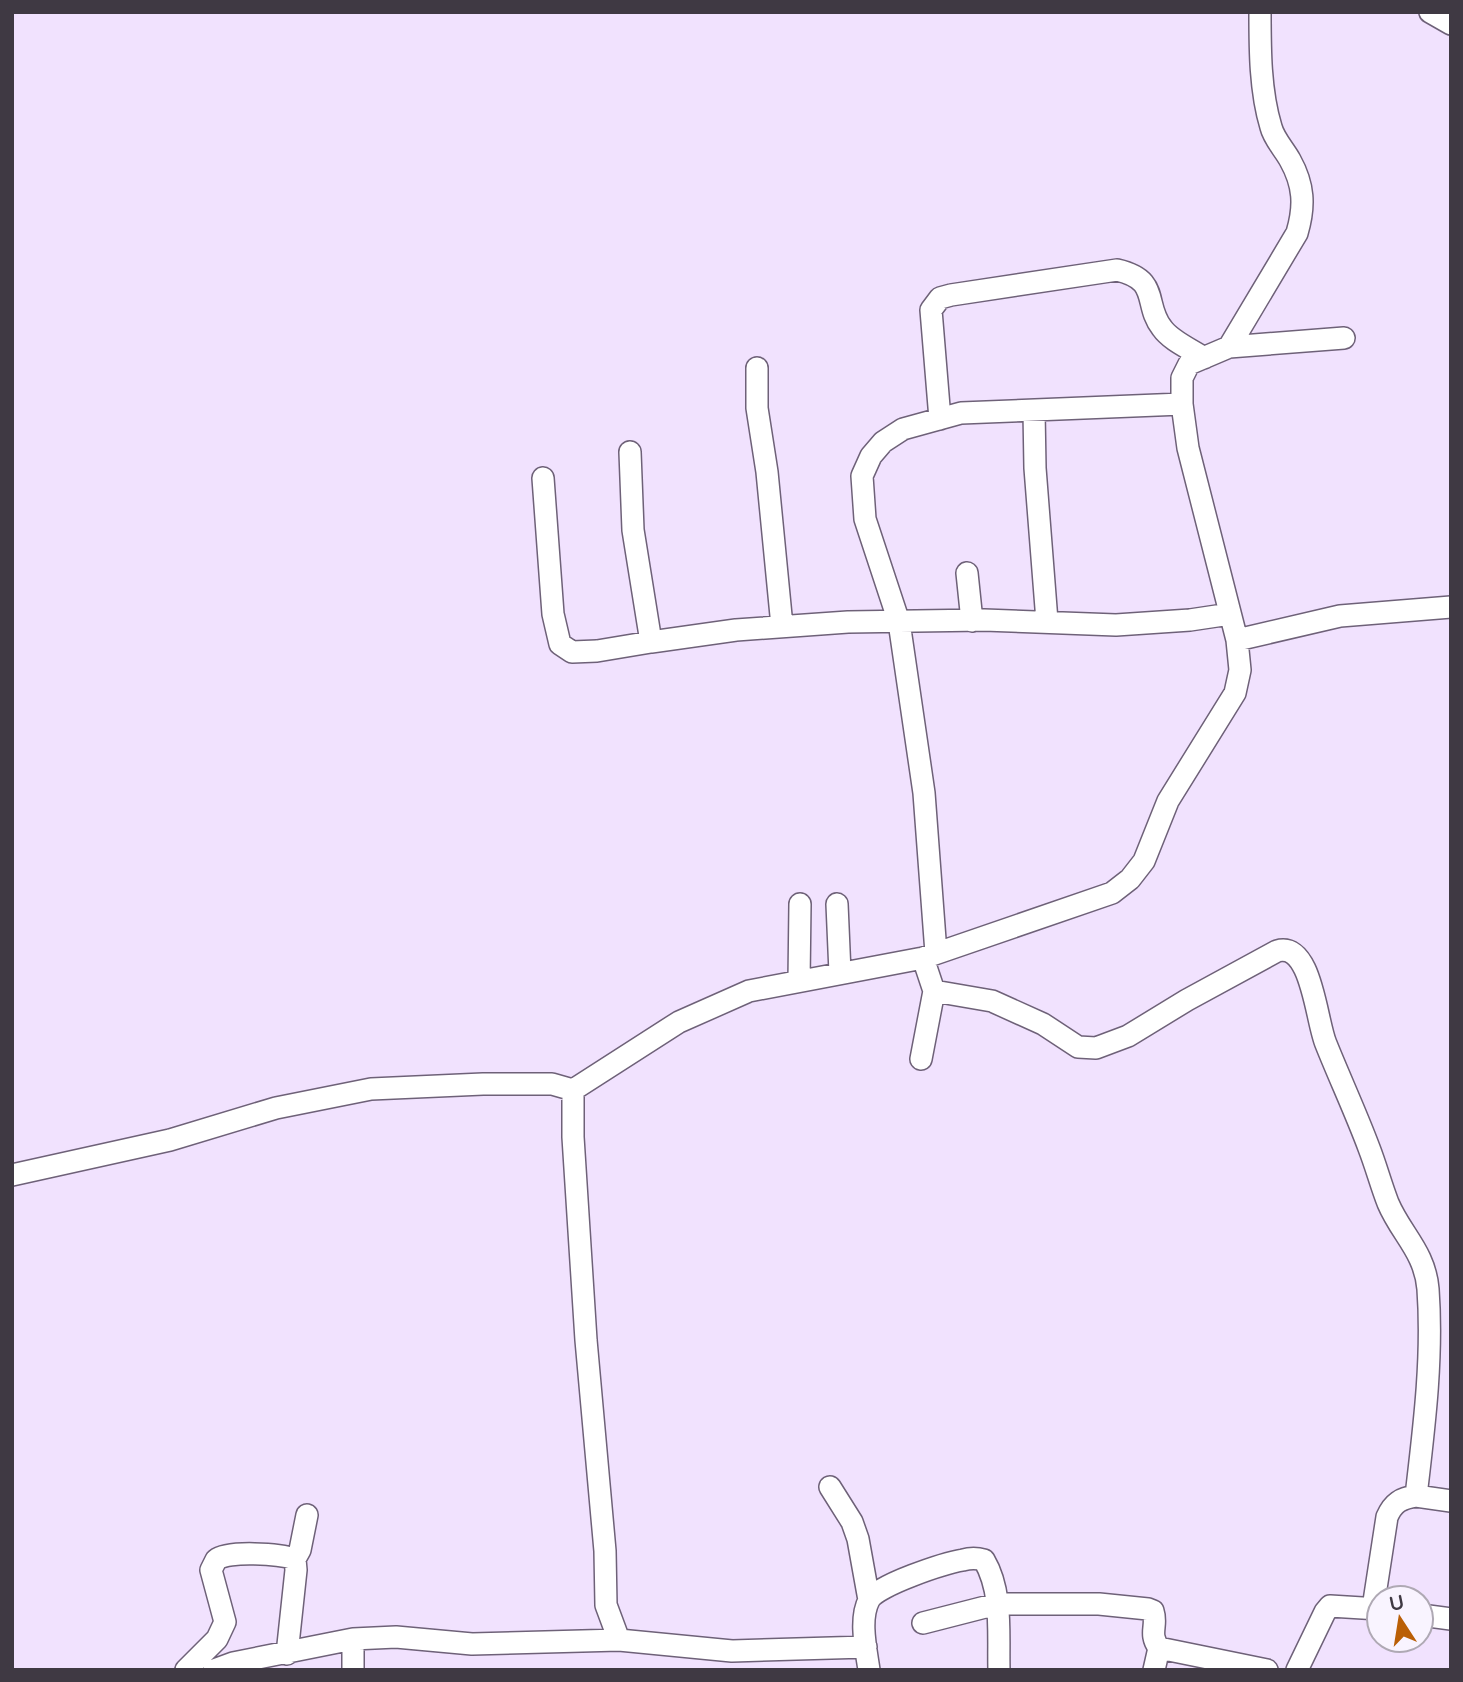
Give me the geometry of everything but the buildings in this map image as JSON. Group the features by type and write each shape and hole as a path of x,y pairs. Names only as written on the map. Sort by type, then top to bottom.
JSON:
{"street":[{"path":"1229,347 1297,233 1303,215 1304,196 1300,185 1290,160 1271,129 1260,49 1260,12"},
{"path":"1430,12 1451,24"},
{"path":"940,418 931,310 940,298 951,295 1117,270 1130,273 1144,284 1163,330 1204,358"},
{"path":"12,1175 170,1140 276,1108 371,1089 552,1084 573,1090 680,1022 717,1003 749,991 930,956 1112,893 1130,879 1144,861 1168,801 1235,693 1240,670 1237,640 1188,449 1182,404 1182,378 1189,364 1229,347 1344,338"},
{"path":"757,368 757,408 767,472 782,626"},
{"path":"921,1059 934,991 930,956 924,793 899,622 865,519 862,476 883,442 903,429 961,413 1182,404"},
{"path":"1034,411 1035,468 1047,621"},
{"path":"630,452 634,530 651,642"},
{"path":"543,478 553,614 560,644 572,652 782,626 848,622 1047,621 1116,625 1190,620 1230,614"},
{"path":"967,573 971,621"},
{"path":"1237,640 1340,616 1451,607"},
{"path":"799,981 800,904"},
{"path":"838,904 841,973"},
{"path":"934,991 992,1001 1043,1024 1078,1047 1096,1048 1128,1036 1186,1000 1277,951 1286,948 1294,952 1304,964 1324,1040 1368,1146 1388,1203 1416,1248 1424,1267 1428,1288 1427,1391 1416,1496"},
{"path":"573,1090 573,1137 586,1340 605,1551 607,1605 619,1640"},
{"path":"830,1487 852,1522 858,1539 869,1600"},
{"path":"1379,1584 1387,1517 1391,1507 1406,1497 1416,1496 1451,1502"},
{"path":"287,1654 295,1559 300,1550 307,1515"},
{"path":"186,1670 217,1639 225,1622 211,1570 216,1561 225,1556 280,1554 295,1559"},
{"path":"869,1670 865,1614 874,1593 886,1586 975,1558 984,1560 988,1566 997,1604 999,1670"},
{"path":"923,1623 997,1604 1085,1604 1148,1609 1155,1615 1152,1637 1159,1648 1154,1670"},
{"path":"1297,1670 1330,1606 1365,1608"},
{"path":"214,1670 233,1663 353,1639 396,1637 472,1644 619,1640 732,1651 866,1647"},
{"path":"352,1670 353,1639"},
{"path":"1159,1648 1267,1670"}]}
